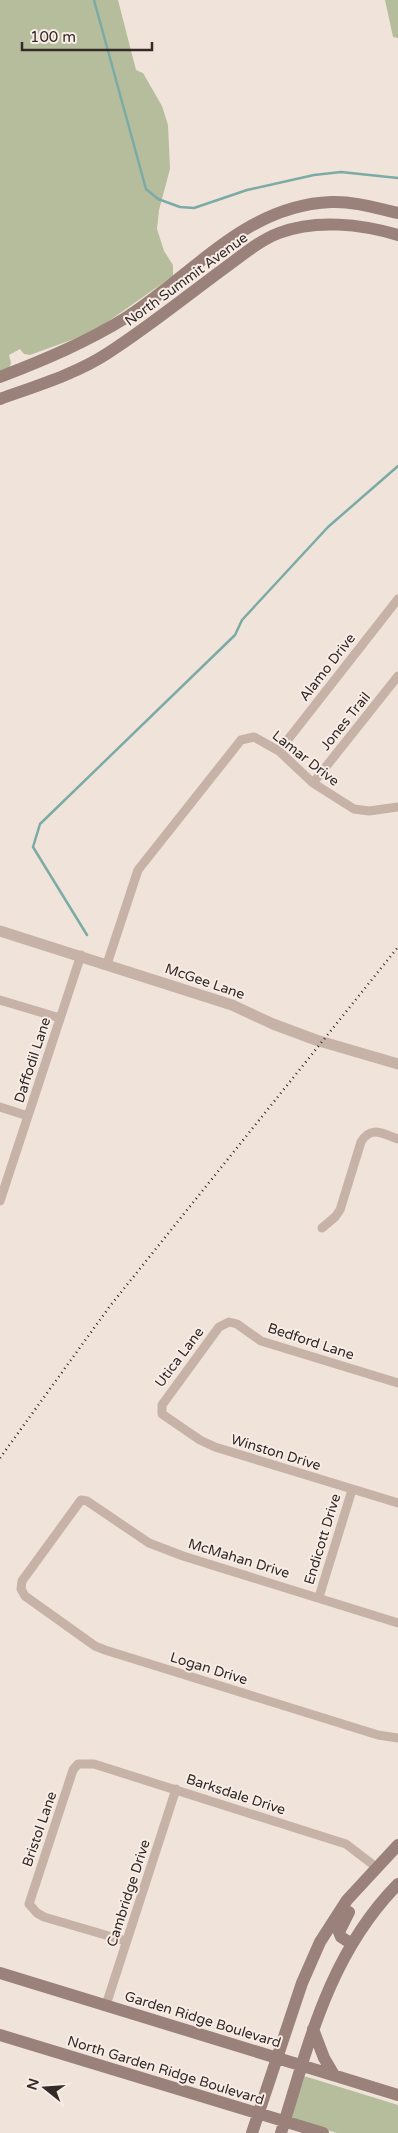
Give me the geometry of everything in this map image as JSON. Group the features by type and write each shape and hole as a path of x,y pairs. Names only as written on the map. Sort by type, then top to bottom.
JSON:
{"main road":[{"name":"North Summit Avenue","path":"0,377 71,348 127,317 240,232 263,218 299,205 332,202 361,204 398,212"},
{"name":"North Summit Avenue","path":"0,399 26,390 107,354 250,249 278,233 302,227 355,225 398,235"},
{"path":"188,270 200,286"},
{"path":"20,369 26,390"},
{"path":"252,2133 302,1983 320,1942 347,1900 398,1845"},
{"path":"352,1944 341,1937 340,1927 359,1897 362,1882"},
{"path":"282,2127 327,1991 352,1944 370,1916 398,1884"},
{"name":"Garden Ridge Boulevard","path":"0,1973 398,2095"},
{"path":"313,2029 324,2058 334,2075"},
{"name":"North Garden Ridge Boulevard","path":"0,2035 258,2113 282,2127 323,2133"}],"street":[{"name":"Alamo Drive","path":"279,751 398,599"},
{"name":"Jones Trail","path":"313,783 398,676"},
{"name":"Lamar Drive","path":"107,964 138,870 241,740 254,737 279,751 313,783 354,809 369,811 398,807"},
{"name":"McGee Lane","path":"0,932 107,964 232,1005 273,1024 316,1040 398,1064"},
{"name":"Daffodil Lane","path":"0,1201 81,956"},
{"path":"0,1000 60,1018"},
{"path":"0,1107 28,1116"},
{"path":"322,1228 335,1218 340,1210 365,1134 373,1132 398,1139"},
{"name":"Bedford Lane","path":"220,1327 229,1322 236,1324 261,1341 398,1383"},
{"name":"Utica Lane","path":"162,1405 220,1327"},
{"name":"Winston Drive","path":"162,1405 162,1414 200,1440 215,1447 398,1503"},
{"name":"Endicott Drive","path":"319,1597 352,1490"},
{"name":"McMahan Drive","path":"25,1596 20,1589 22,1581 81,1500 93,1504 149,1542 183,1556 398,1622"},
{"name":"Logan Drive","path":"25,1596 95,1646 105,1650 378,1735 398,1738"},
{"name":"Barksdale Drive","path":"80,1764 94,1764 346,1844 376,1867"},
{"name":"Bristol Lane","path":"80,1764 73,1770 32,1890 30,1906 44,1917 126,1942"},
{"name":"Cambridge Drive","path":"106,2005 176,1789"}],"green space":[{"path":"0,0 118,0 136,70 143,73 162,106 168,125 170,169 159,210 157,229 164,251 173,265 173,276 93,332 30,355 24,354 20,349 9,355 11,363 9,370 0,373"},
{"path":"385,0 398,0 398,38 393,37"},
{"path":"304,2076 398,2105 398,2133 337,2133 291,2119"}],"waterway":[{"path":"94,0 146,189 158,199 180,207 194,208 247,190 314,175 341,172 398,178"},
{"path":"87,935 33,847 40,824 235,635 242,620 328,527 398,466"}],"railway":[{"path":"0,1458 110,1306 398,947"}]}
